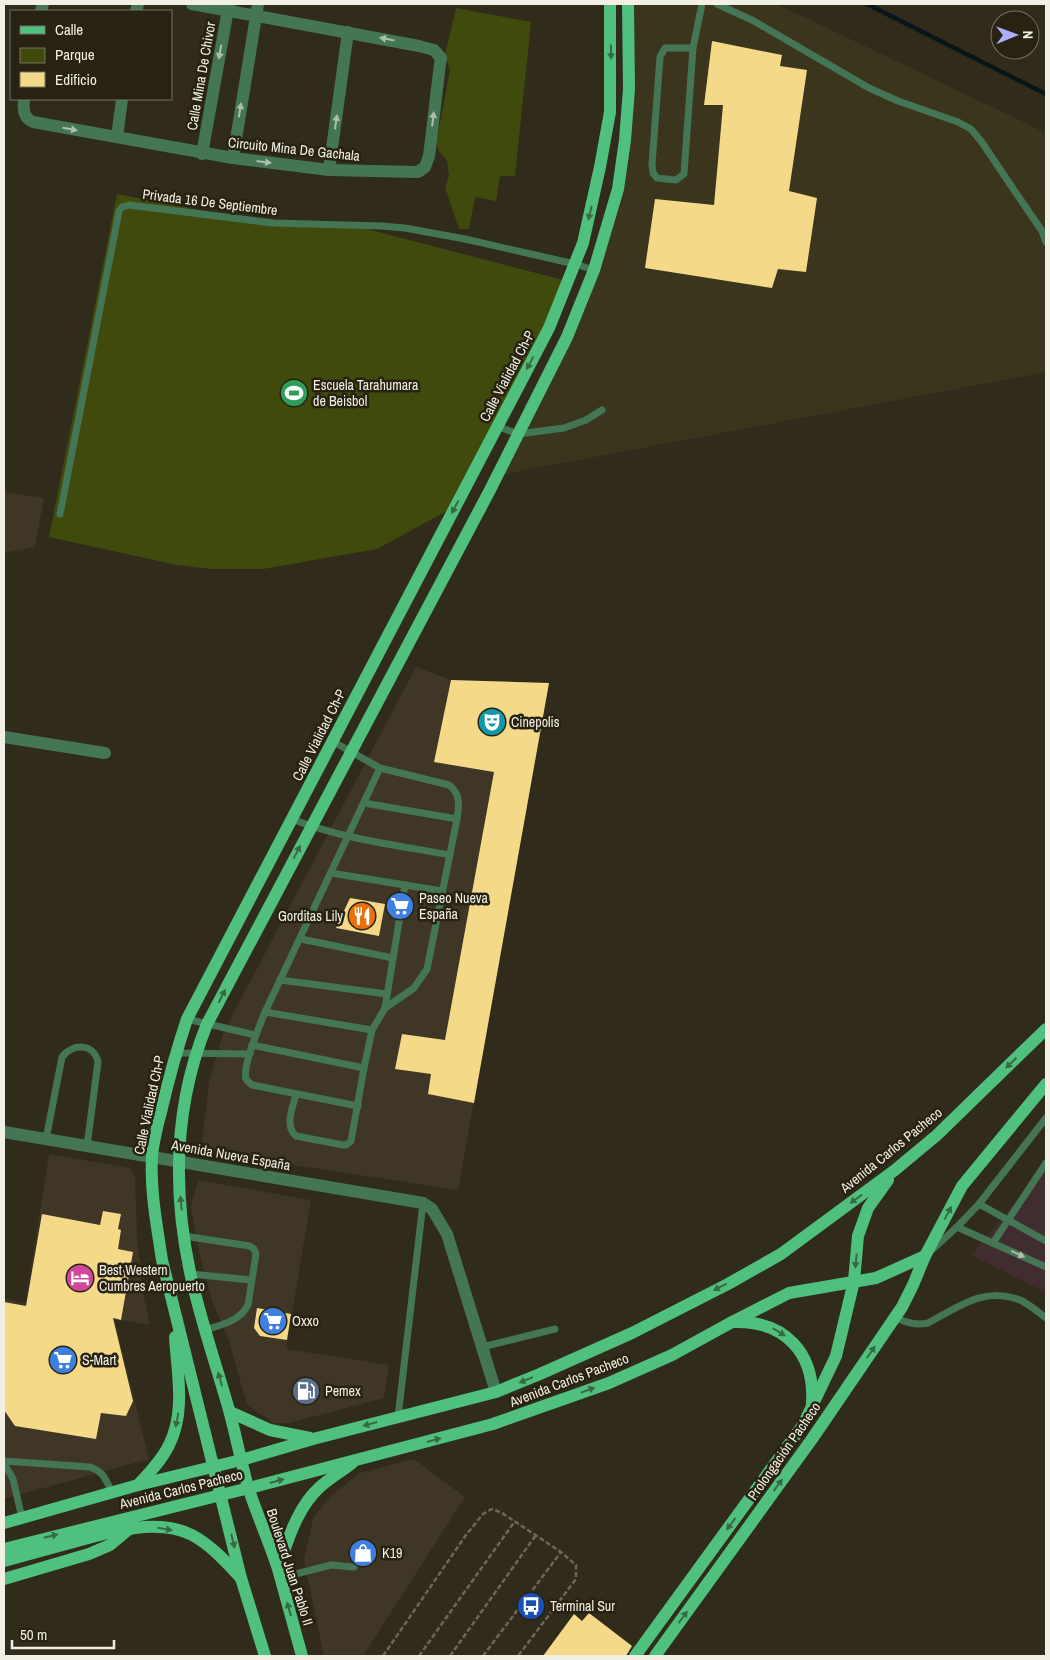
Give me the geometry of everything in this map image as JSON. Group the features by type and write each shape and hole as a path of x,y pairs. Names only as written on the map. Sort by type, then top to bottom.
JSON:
{"main road":[{"name":"Calle Vialidad Ch-P","path":"221,1494 162,1260 156,1220 152,1157 175,1053 187,1019 549,328 576,264 583,243 598,176 610,112 610,4"},
{"path":"249,1488 230,1412 191,1274 184,1236 178,1161 183,1104 195,1054 207,1024 352,752 567,337 594,270 618,189 625,140 629,89 628,4"},
{"name":"Avenida Carlos Pacheco","path":"4,1523 138,1485 241,1460 313,1439 496,1392 549,1371 632,1333 781,1254 895,1170 936,1135 1046,1029"},
{"path":"925,1256 962,1186 1046,1084"},
{"name":"Prolongación Pacheco","path":"635,1656 803,1426 836,1356 854,1281 858,1236 868,1208 895,1170"},
{"name":"Avenida Carlos Pacheco","path":"4,1549 249,1488 493,1424 609,1383 672,1355 732,1322 789,1294 876,1278 925,1256"},
{"name":"Prolongación Pacheco","path":"654,1656 812,1439 895,1318 913,1286 925,1256"},
{"path":"138,1485 160,1460 170,1445 179,1410 172,1302"},
{"path":"732,1322 752,1322 770,1327 787,1337 794,1344 809,1368 813,1387 812,1407"},
{"path":"230,1412 270,1430 313,1439"},
{"path":"279,1573 295,1523 308,1501 320,1487 357,1460"},
{"name":"Boulevard Juan Pablo II","path":"249,1488 279,1573 302,1656"},
{"path":"221,1494 241,1578 265,1656"},
{"path":"4,1561 131,1528 156,1527 183,1532 193,1536 219,1556 241,1578"},
{"path":"4,1579 89,1554 110,1545 131,1528"}],"street":[{"name":"Circuito Mina De Gachala","path":"24,100 25,115 29,121 202,154 329,170 418,172 425,167 429,156 440,64 440,58 434,50 348,32 256,9 192,4"},
{"name":"Calle Mina De Chivor","path":"202,154 228,7"},
{"path":"233,158 256,9"},
{"path":"329,170 348,32"},
{"path":"117,137 122,100"},
{"path":"4,736 104,754"},
{"name":"Avenida Nueva España","path":"4,1132 423,1203"},
{"path":"423,1203 432,1209 448,1234 496,1392"}],"lane":[{"path":"693,48 665,48 660,56 652,164 657,178 676,180 684,174 693,48 702,4"},
{"path":"717,4 752,20 869,88 898,101 958,122 971,129 1042,231 1046,242"},
{"name":"Privada 16 De Septiembre","path":"60,514 119,212 122,207 129,205 273,223 405,228 466,239 576,264"},
{"path":"576,264 594,270"},
{"path":"497,426 518,434 564,428 586,420 602,410"},
{"path":"296,1094 289,1124 292,1133 296,1136 343,1145 351,1141 372,1030 386,1008 414,988 427,969 457,819 458,797 449,785 380,768 332,742"},
{"path":"358,1106 252,1085 248,1082 246,1074 255,1035 265,1012 380,768"},
{"path":"364,802 457,819"},
{"path":"292,819 311,827 349,836 450,855"},
{"path":"331,873 442,891"},
{"path":"386,1008 405,885"},
{"path":"300,939 393,958"},
{"path":"280,980 387,994"},
{"path":"265,1012 372,1030"},
{"path":"187,1019 255,1035"},
{"path":"252,1045 364,1068"},
{"path":"46,1139 62,1057 67,1051 75,1047 84,1047 94,1051 98,1062 87,1146"},
{"path":"175,1053 250,1054"},
{"path":"925,1256 979,1204 1046,1118"},
{"path":"993,1243 1046,1163"},
{"path":"398,1417 423,1203"},
{"path":"979,1204 1046,1241"},
{"path":"957,1227 1046,1267"},
{"path":"184,1236 250,1246 254,1248 256,1254 248,1305 240,1316 206,1330"},
{"path":"191,1274 251,1280"},
{"path":"895,1318 914,1325 921,1325 972,1299 990,1295 1007,1296 1022,1301 1046,1318"},
{"path":"482,1347 555,1329"},
{"path":"22,1518 13,1479 6,1471 4,1462 90,1467 104,1475 112,1493"},
{"path":"279,1573 330,1565 354,1567"}],"path":[{"path":"383,1656 466,1535 483,1514 492,1509 515,1521 576,1564 576,1579 518,1656"},
{"path":"418,1656 515,1521"},
{"path":"450,1656 536,1535"},
{"path":"483,1656 561,1552"}],"shaded area":[{"path":"631,4 777,4 1046,133 1046,372 499,475 571,338 624,171"},
{"path":"4,492 44,498 35,547 4,553"},
{"name":"Paseo Nueva España","path":"416,667 451,680 549,683 458,1190 201,1151 209,1082 223,1033"},
{"path":"49,1154 129,1168 135,1177 137,1235 142,1287 150,1325 114,1319 149,1459 4,1499 4,1299 26,1303"},
{"path":"1046,1166 1046,1293 971,1255"},
{"path":"198,1180 311,1200 286,1349 389,1365 384,1398 289,1423 274,1423 247,1405 229,1341 213,1303 200,1256 191,1207"},
{"name":"K19","path":"414,1459 465,1497 363,1656 324,1656 304,1560 313,1518 330,1497 360,1473"}],"green space":[{"path":"456,8 531,22 515,176 500,176 496,201 475,197 469,229 459,229 445,187 449,176 447,160 436,144 450,70 445,55"},
{"name":"Escuela Tarahumara de Beisbol","path":"117,194 282,226 363,228 567,281 456,506 377,549 263,569 211,569 177,565 49,537"}],"building":[{"path":"712,41 782,55 780,66 807,70 789,191 817,198 806,272 778,269 772,288 645,268 655,199 714,205 723,105 704,105"},
{"path":"451,680 549,683 474,1103 428,1094 431,1074 395,1069 402,1034 445,1040 494,772 434,762"},
{"name":"Gorditas Lily","path":"350,898 385,904 379,936 336,928"},
{"name":"S-Mart","path":"103,1211 121,1214 118,1229 121,1230 118,1249 133,1252 121,1320 113,1318 133,1401 126,1416 101,1413 96,1439 15,1426 4,1410 4,1302 26,1306 42,1214 100,1225"},
{"name":"Oxxo","path":"257,1308 291,1314 287,1340 260,1336 254,1328"},
{"path":"589,1613 632,1646 626,1656 543,1656 574,1614 582,1621"}],"waterway":[{"path":"867,4 1046,94"}],"place":[{"name":"Escuela Tarahumara de Beisbol","path":"294,393"},
{"name":"Cinepolis","path":"492,722"},
{"name":"Paseo Nueva España","path":"400,906"},
{"name":"Gorditas Lily","path":"362,916"},
{"name":"Best Western Cumbres Aeropuerto","path":"80,1278"},
{"name":"Oxxo","path":"273,1321"},
{"name":"S-Mart","path":"63,1360"},
{"name":"Pemex","path":"306,1391"},
{"name":"K19","path":"363,1553"},
{"name":"Terminal Sur","path":"531,1606"}]}
